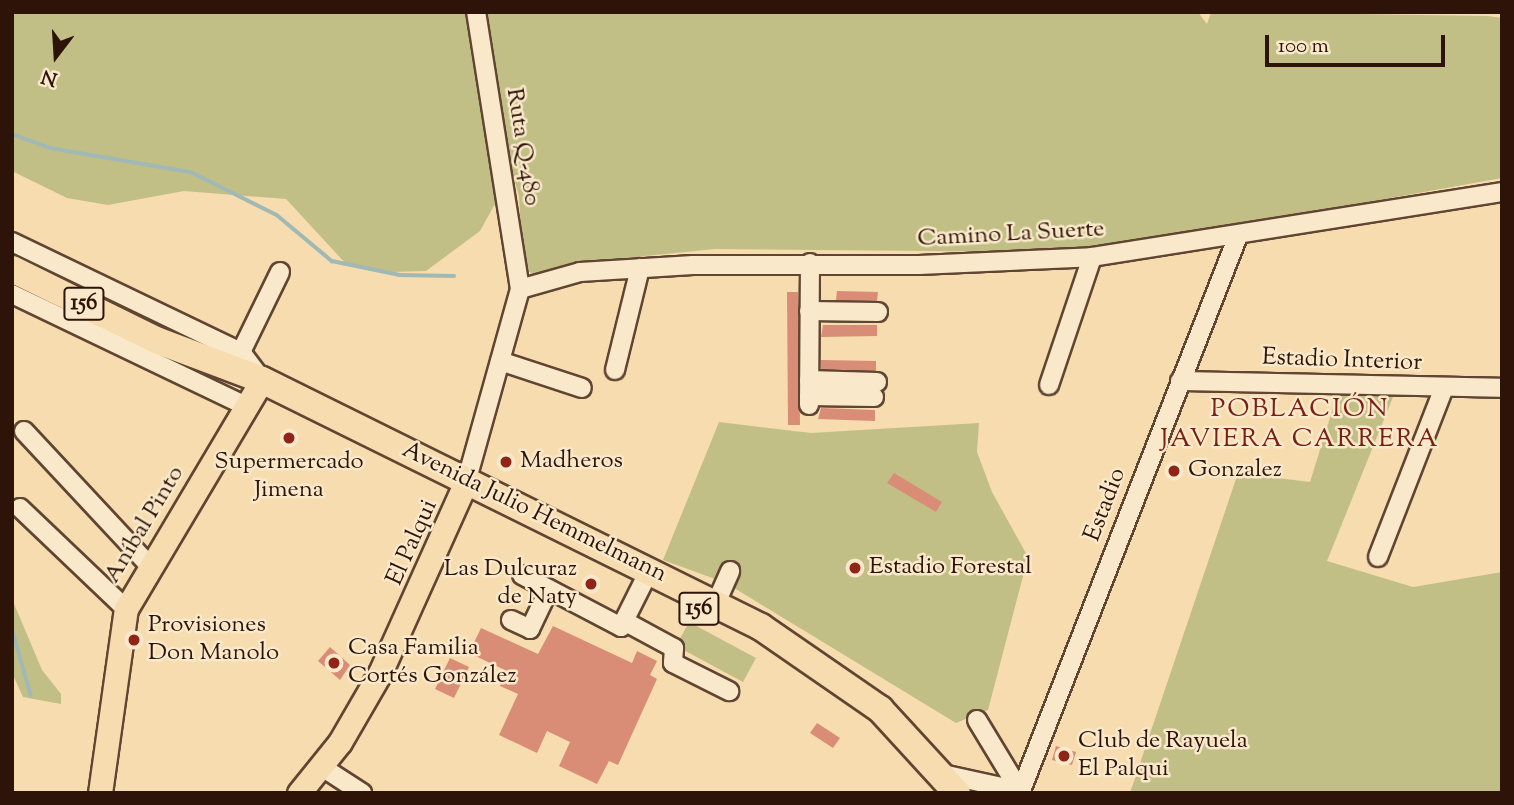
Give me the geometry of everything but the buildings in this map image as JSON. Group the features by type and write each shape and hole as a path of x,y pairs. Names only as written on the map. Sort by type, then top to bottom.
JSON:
{"highway":[{"name":"Avenida Julio Hemmelmann","path":"12,268 255,393 465,486 647,575 716,603 822,665 880,709 957,793"},
{"name":"Avenida Julio Hemmelmann","path":"647,575 778,654 919,754"}],"main road":[{"name":"Aníbal Pinto","path":"100,793 126,609 149,565 255,393"},
{"name":"El Palqui","path":"299,793 322,767 380,673 465,486"}],"street":[{"name":"Ruta Q-480","path":"476,12 520,289"},
{"name":"Camino La Suerte","path":"520,289 580,272 640,268 1092,257 1238,236 1502,192"},
{"name":"Estadio","path":"1020,792 1238,236"},
{"path":"12,242 241,352"},
{"path":"1049,385 1092,257"},
{"path":"810,263 809,394 876,389"},
{"path":"615,370 640,268"},
{"path":"255,393 241,352 280,272"},
{"name":"El Palqui","path":"465,486 520,289"},
{"path":"12,294 255,393"},
{"path":"809,311 878,312"},
{"path":"500,360 582,388"},
{"name":"Estadio Interior","path":"1180,381 1502,388"},
{"path":"1378,557 1444,388"},
{"path":"24,431 149,565"},
{"path":"20,508 126,609"},
{"path":"716,603 730,571"},
{"path":"522,575 621,627 647,575"},
{"path":"511,620 530,629 549,589"},
{"path":"624,621 674,648 673,663 729,691"},
{"path":"977,720 1020,792"},
{"path":"322,767 362,793"},
{"path":"937,773 1020,792"}],"shaded area":[{"path":"12,12 467,12 496,202 480,231 426,271 391,272 348,266 286,199 184,191 108,205 67,198 12,171"},
{"path":"486,12 1198,12 1207,24 1211,12 1502,18 1502,178 1200,232 1040,252 715,249 575,263 533,274 523,268 519,196 497,117"},
{"path":"1337,395 1393,397 1327,561 1413,587 1502,572 1502,793 1130,793 1238,473 1310,482"},
{"name":"Estadio Forestal","path":"719,422 811,433 979,423 977,452 992,492 1028,557 988,710 956,723 726,583 663,560"},
{"path":"12,599 42,670 61,694 61,704 23,697 12,673"},
{"path":"689,622 756,658 743,682 676,646"}],"waterway":[{"path":"12,134 50,148 191,172 277,215 332,261 400,275 454,276"},
{"path":"12,628 31,695"}],"place":[{"name":"Supermercado Jimena","path":"289,438"},
{"name":"Madheros","path":"506,462"},
{"name":"Gonzalez","path":"1174,471"},
{"name":"Estadio Forestal","path":"855,568"},
{"name":"Las Dulcuraz de Naty","path":"591,584"},
{"name":"Provisiones Don Manolo","path":"134,640"},
{"name":"Casa Familia Cortés González","path":"334,663"},
{"name":"Club de Rayuela El Palqui","path":"1064,756"}],"district":[{"name":"POBLACIÓN JAVIERA CARRERA","path":"1300,425"}]}
